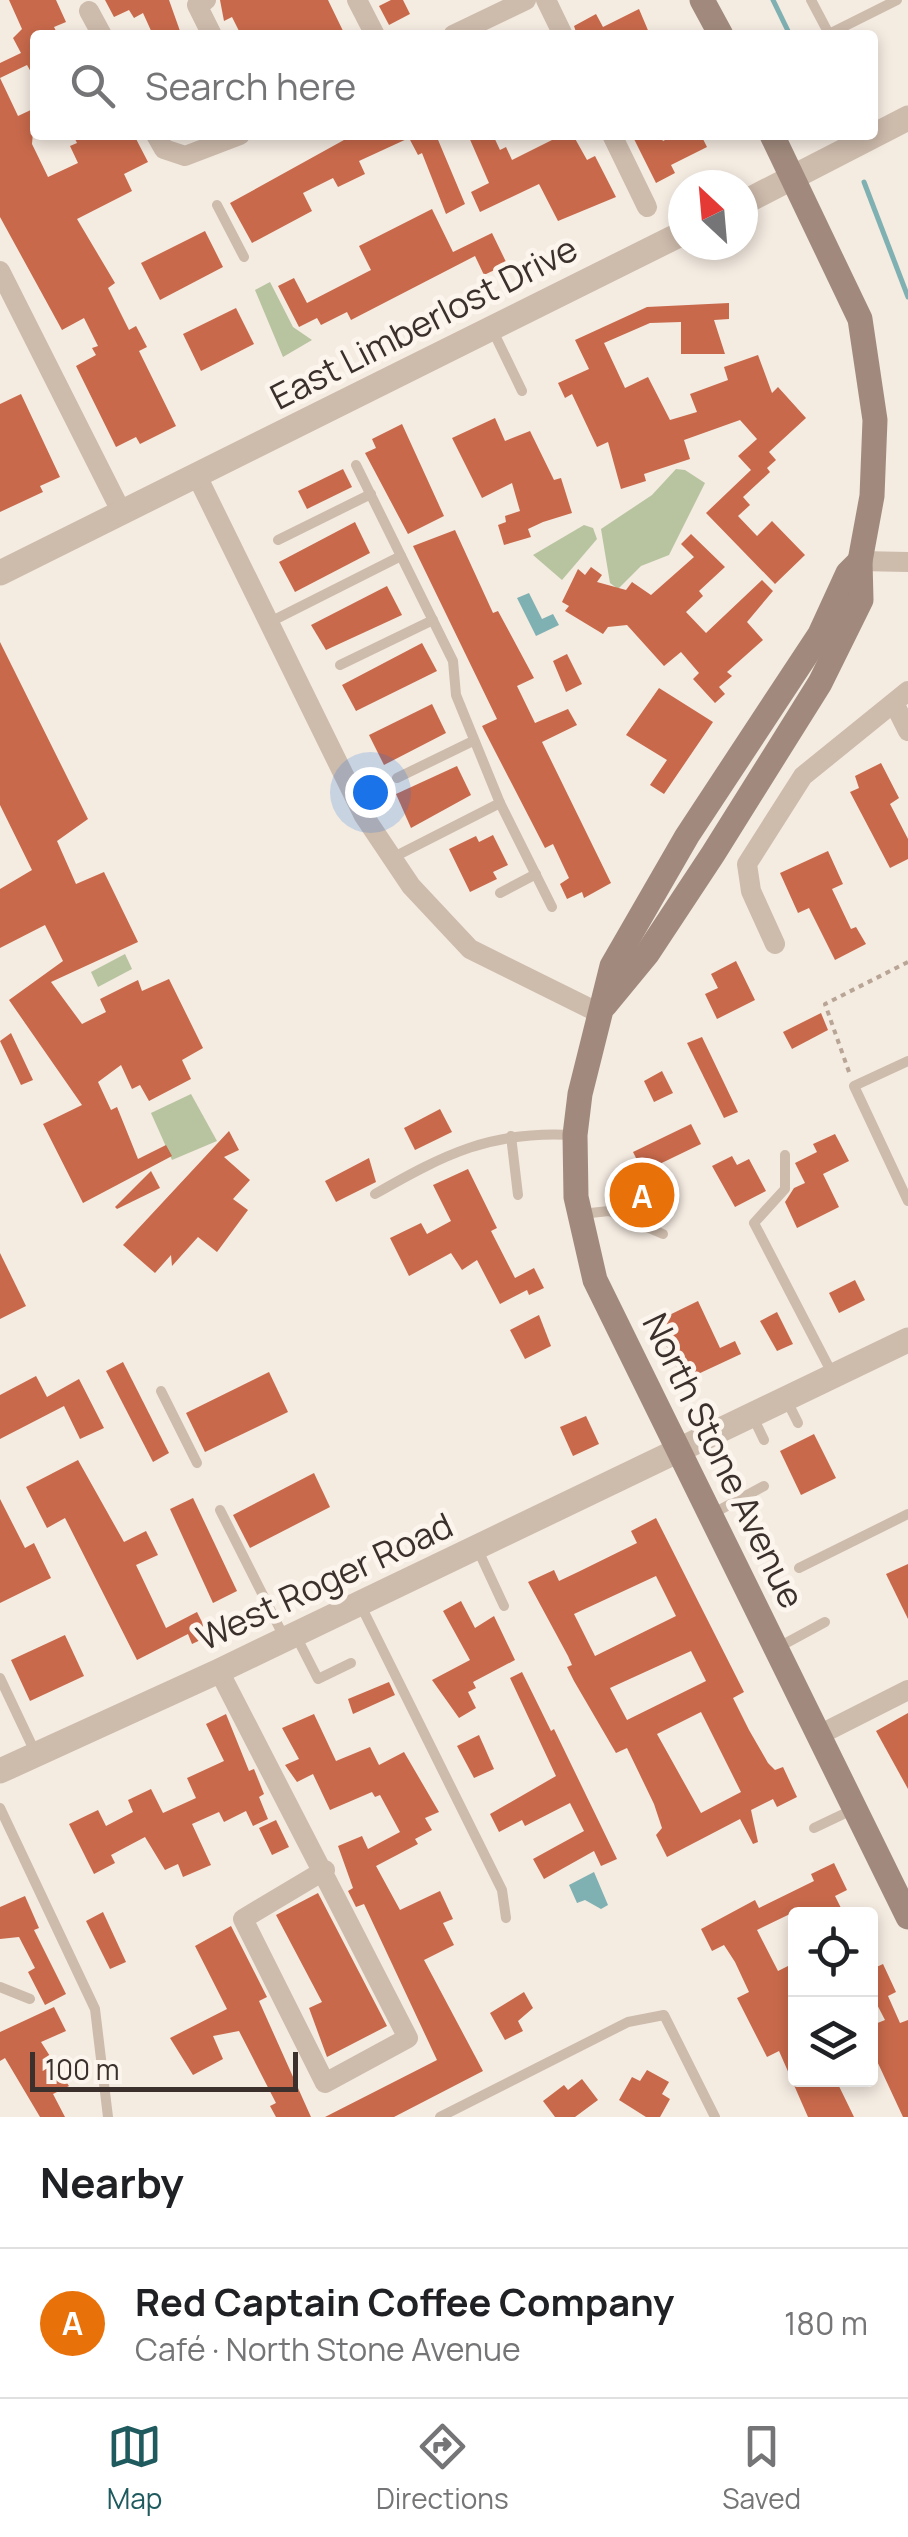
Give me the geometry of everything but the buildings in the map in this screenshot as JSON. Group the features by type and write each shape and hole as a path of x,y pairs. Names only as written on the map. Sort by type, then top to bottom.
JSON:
{"main road":[{"path":"702,0 718,30"},
{"name":"North Stone Avenue","path":"774,140 860,320 874,420 872,496 860,561 861,600 820,683 647,954 599,1013 575,1135 580,1214 595,1280 676,1450 905,1902"}],"street":[{"path":"206,0 196,5 209,30"},
{"path":"357,0 372,30"},
{"path":"463,30 526,0"},
{"path":"546,0 561,30"},
{"path":"88,11 99,30"},
{"path":"878,134 908,118"},
{"path":"159,140 164,148 184,156 227,140"},
{"path":"614,140 647,207"},
{"path":"758,196 866,140"},
{"name":"East Limberlost Drive","path":"0,572 668,240"},
{"path":"0,271 122,513"},
{"path":"196,476 364,816 411,886 470,948 599,1013"},
{"path":"860,561 908,562"},
{"path":"775,944 751,891 748,864 804,776 901,697 908,731"},
{"name":"West Roger Road","path":"0,1771 219,1672 786,1398 906,1346"},
{"path":"219,1672 325,1870 408,2038 325,2082 243,1919 325,1870"},
{"path":"819,1735 908,1690"}],"lane":[{"path":"811,0 827,30"},
{"path":"837,30 898,0"},
{"path":"217,205 244,258"},
{"path":"492,328 522,391"},
{"path":"356,465 453,661 456,695 473,741 552,906"},
{"path":"278,540 371,494"},
{"path":"269,622 401,556"},
{"path":"340,666 433,620"},
{"path":"397,778 473,741"},
{"path":"392,858 500,803"},
{"path":"500,893 536,874"},
{"path":"908,1061 854,1086 908,1202"},
{"path":"375,1194 441,1156 489,1138 575,1135"},
{"path":"511,1136 518,1195"},
{"path":"785,1155 785,1189 754,1222 833,1376"},
{"path":"580,1214 610,1211 663,1234"},
{"path":"161,1391 197,1463"},
{"path":"786,1398 798,1423"},
{"path":"752,1414 764,1440"},
{"path":"709,1516 764,1486"},
{"path":"220,1510 290,1637 318,1679 351,1663"},
{"path":"799,1568 908,1514"},
{"path":"477,1548 504,1606"},
{"path":"360,1604 502,1890 506,1918"},
{"path":"776,1648 825,1622"},
{"path":"0,1678 36,1754"},
{"path":"0,1808 95,2008 108,2117"},
{"path":"814,1828 855,1809"},
{"path":"0,1986 30,1999"},
{"path":"440,2117 628,2022 664,2015 714,2117"}],"path":[{"path":"854,1086 825,1004 908,962"}],"green space":[{"path":"270,282 293,327 312,340 283,357 255,290"},
{"path":"676,469 685,470 705,483 669,555 641,566 618,589 610,583 601,529 652,495"},
{"path":"584,525 593,528 597,539 562,580 533,555"},
{"path":"125,954 132,969 98,987 91,972"},
{"path":"191,1094 217,1141 172,1160 151,1113"}],"water":[{"path":"529,593 542,619 553,614 559,625 536,636 517,598"},
{"path":"594,1872 608,1905 601,1909 585,1900 577,1903 569,1885"}],"waterway":[{"path":"773,0 788,30"},
{"path":"864,182 908,297"}],"place":[{"name":"Red Captain Coffee Company","path":"642,1195"}]}
